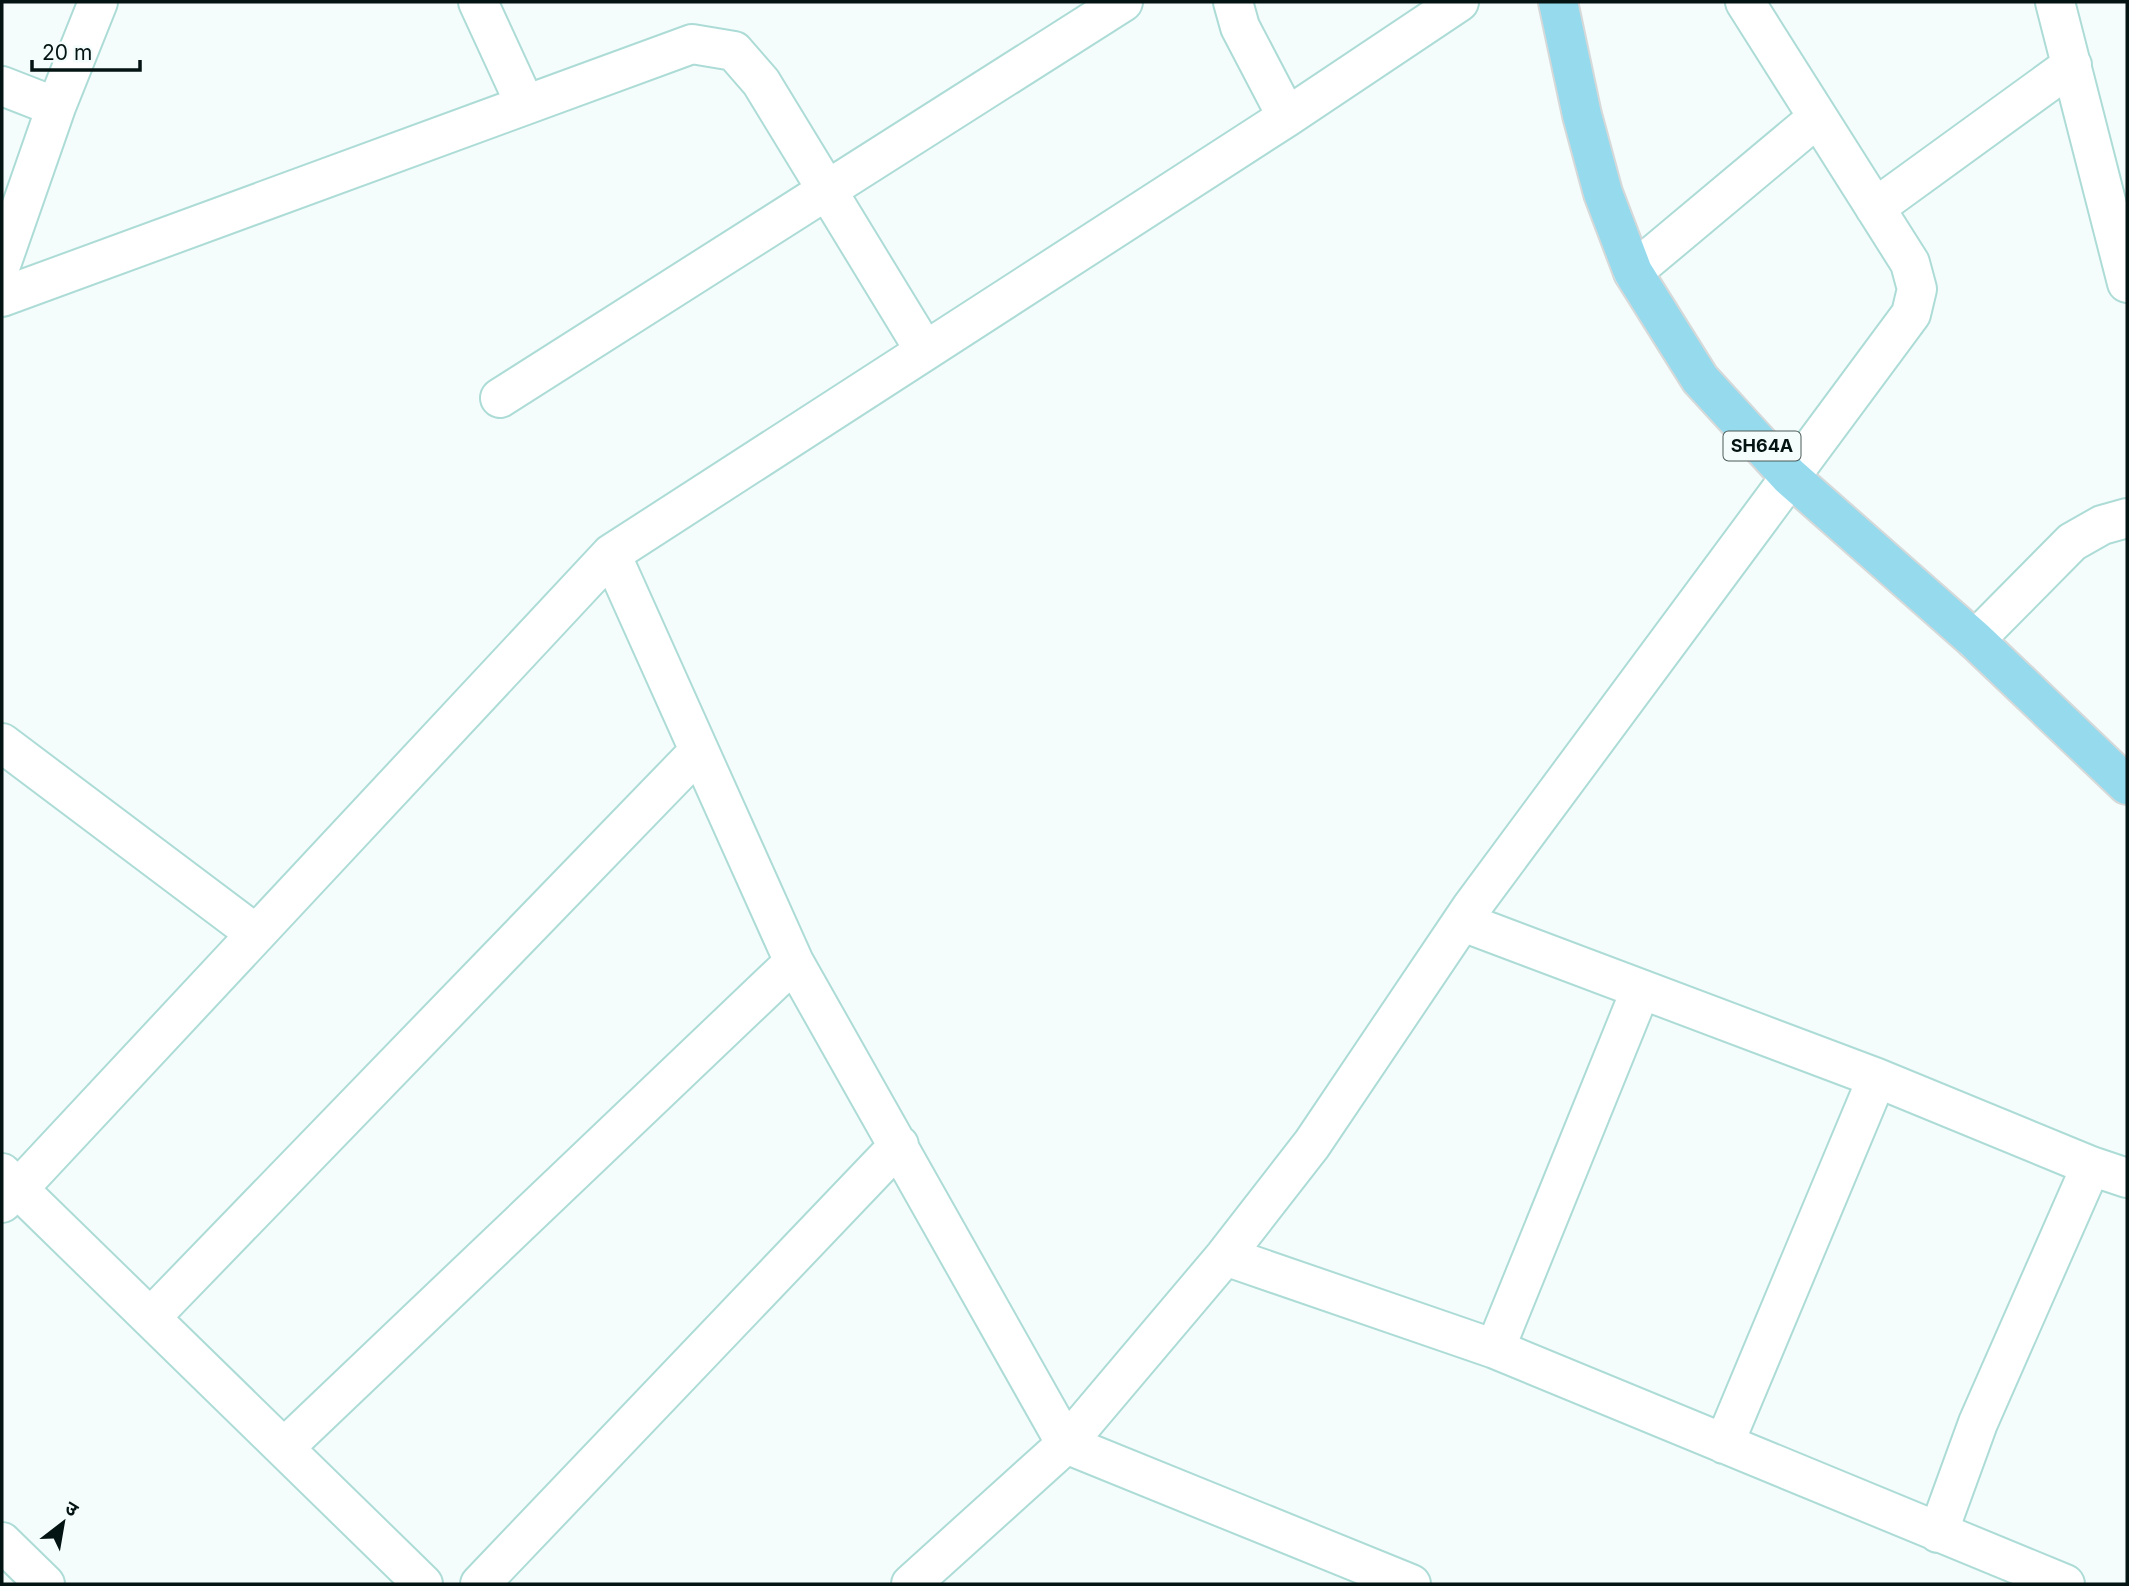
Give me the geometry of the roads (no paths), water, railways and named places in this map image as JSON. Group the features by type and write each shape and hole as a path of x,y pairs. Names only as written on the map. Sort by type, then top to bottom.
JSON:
{"main road":[{"name":"SH64A","path":"1558,2 1582,114 1604,193 1633,272 1700,379 1789,476 1975,640 2127,785"}],"street":[{"path":"2,262 56,107 98,2"},
{"path":"478,2 525,104"},
{"path":"500,398 1123,2"},
{"path":"1233,2 1240,27 1287,117"},
{"path":"423,1584 151,1317 7,1188 256,934 611,554 1287,117 1459,2"},
{"path":"911,1584 1066,1444 1225,1256 1312,1144 1463,922 1789,476 1911,314 1916,289 1910,263 1745,2"},
{"path":"2055,2 2127,283"},
{"path":"2,296 692,44 734,51 761,82 925,351"},
{"path":"1875,208 2072,65"},
{"path":"2,86 56,107"},
{"path":"1633,272 1817,118"},
{"path":"1975,640 2072,542 2102,525 2127,519"},
{"path":"611,554 794,962 1066,1444 1412,1584"},
{"path":"2,743 256,934"},
{"path":"151,1317 699,751"},
{"path":"1463,922 1877,1078 2091,1166 2127,1178"},
{"path":"284,1448 794,962"},
{"path":"1495,1349 1641,989"},
{"path":"1724,1444 1877,1078"},
{"path":"480,1584 899,1145"},
{"path":"1938,1534 1978,1423 2091,1166"},
{"path":"1225,1256 1495,1349 1938,1534 2065,1584"},
{"path":"2,1542 45,1584"}]}
